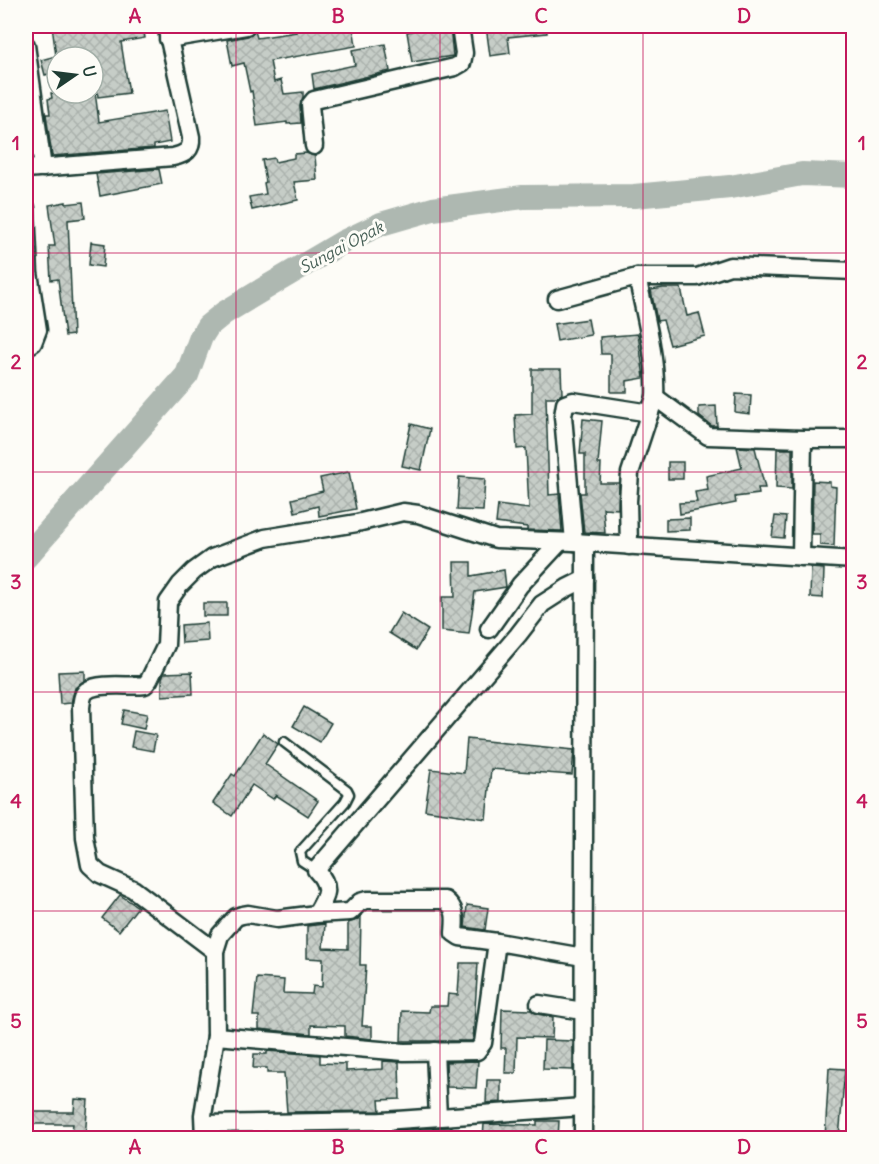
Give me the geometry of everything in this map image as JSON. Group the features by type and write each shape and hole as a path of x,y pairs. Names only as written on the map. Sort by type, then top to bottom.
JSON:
{"street":[{"path":"26,169 173,157 188,152 192,146 191,137 167,32 246,26"},
{"path":"314,146 310,105 314,100 455,67 462,63 464,53 460,26"},
{"path":"26,45 43,168"},
{"path":"26,208 28,282 38,330 33,343 26,347"},
{"path":"556,299 638,281 698,277 730,266 854,271"},
{"path":"629,546 630,473 652,405 655,370 638,281"},
{"path":"583,1138 585,579 573,543 563,416 565,405 573,400 652,405 708,436 854,439"},
{"path":"801,557 802,439"},
{"path":"215,951 133,889 100,874 90,865 85,838 81,707 83,694 95,687 145,685 166,645 168,602 180,585 212,558 265,538 357,523 403,512 418,514 496,539 854,560"},
{"path":"489,629 520,585 573,543"},
{"path":"316,914 325,899 326,886 324,878 316,870 542,604 585,579"},
{"path":"583,957 460,937 454,933 455,915 452,905 445,900 367,900 360,902 350,912 277,919 242,915 231,922 220,934 215,951 216,1036 204,1131 438,1118 583,1107"},
{"path":"216,1036 404,1052 471,1052 481,1047 497,942"},
{"path":"539,1004 583,1011"},
{"path":"435,1051 438,1118"},
{"path":"383,1121 384,1138"}],"lane":[{"path":"284,742 347,790 349,794 345,802 300,852 302,861 316,870"}],"building":[{"path":"52,26 143,26 145,38 121,42 129,93 105,96 105,45 55,45"},
{"path":"295,26 353,26 356,46 270,61 274,82 281,80 284,94 303,92 300,106 301,123 287,124 287,122 257,126 252,91 250,92 244,63 232,66 227,40 248,36 255,31 257,38 296,32"},
{"path":"411,26 450,26 453,56 412,62 407,32 412,31"},
{"path":"486,26 546,26 547,33 508,37 510,53 490,56"},
{"path":"385,44 390,71 314,89 312,74 355,65 352,50"},
{"path":"45,59 45,75 41,60"},
{"path":"49,105 97,105 99,122 165,111 170,142 154,145 154,148 52,156 46,114 50,114"},
{"path":"306,153 315,156 317,180 294,182 298,200 252,210 249,197 266,194 262,160 274,158 275,162 294,158 294,154"},
{"path":"159,169 162,184 100,196 96,174"},
{"path":"66,202 66,204 83,202 85,218 68,220 73,335 65,336 58,279 51,280 49,246 55,246 49,205"},
{"path":"91,242 105,244 103,267 89,265"},
{"path":"681,288 687,316 699,313 705,336 670,345 663,320 657,321 651,290"},
{"path":"588,319 591,335 557,341 554,324"},
{"path":"638,334 644,378 627,381 627,392 611,392 611,354 601,354 600,337"},
{"path":"532,369 561,369 562,394 557,397 546,397 549,495 559,494 562,531 527,530 527,527 496,523 498,505 529,509 526,448 517,449 515,415 532,414"},
{"path":"736,394 751,395 750,414 735,412"},
{"path":"716,406 717,426 712,426 699,416 699,407"},
{"path":"583,419 602,421 598,464 601,464 600,483 619,483 618,509 603,508 605,533 584,532 580,493 585,493 585,454 580,454"},
{"path":"411,424 430,429 421,470 402,466"},
{"path":"737,447 755,448 765,488 758,488 759,494 735,497 736,503 680,514 679,503 697,502 695,492 708,490 706,476 742,468"},
{"path":"777,449 792,449 792,489 776,488"},
{"path":"668,462 683,462 683,479 668,479"},
{"path":"349,472 356,509 319,516 318,506 295,512 292,499 323,491 320,478"},
{"path":"459,477 485,479 483,511 457,510"},
{"path":"813,481 830,482 830,486 836,487 834,546 820,545 820,534 812,534"},
{"path":"775,516 786,517 784,538 772,537"},
{"path":"690,518 690,530 666,531 666,519"},
{"path":"454,562 471,562 471,576 504,570 506,587 475,592 469,634 442,631 442,597 455,597"},
{"path":"811,568 824,569 823,598 810,597"},
{"path":"203,603 227,603 227,616 203,616"},
{"path":"401,613 428,630 416,650 389,633"},
{"path":"207,623 208,641 182,643 181,625"},
{"path":"85,671 85,680 75,688 71,703 60,704 58,672"},
{"path":"192,672 193,694 162,696 164,673"},
{"path":"304,707 331,723 320,742 293,726"},
{"path":"124,710 147,714 144,729 121,724"},
{"path":"134,731 156,735 153,751 131,747"},
{"path":"263,733 278,744 265,764 318,801 308,816 276,795 273,799 252,785 232,816 213,803 232,774 235,776"},
{"path":"467,739 574,750 572,775 491,769 486,819 425,810 431,769 464,773"},
{"path":"120,895 138,907 119,931 102,918"},
{"path":"467,905 488,908 485,930 465,927"},
{"path":"361,916 360,965 366,965 362,1026 372,1026 372,1039 345,1036 345,1026 311,1025 311,1034 259,1029 259,1016 253,1016 257,978 284,980 283,993 312,994 313,986 322,987 323,959 307,958 307,926 325,924 323,948 348,949 348,923"},
{"path":"460,963 478,963 472,1041 401,1041 402,1011 429,1012 430,1006 447,1006 448,994 458,995"},
{"path":"502,1009 531,1010 537,1014 553,1017 552,1038 517,1037 516,1073 505,1073 506,1048 501,1048"},
{"path":"544,1040 573,1041 573,1070 543,1069"},
{"path":"267,1051 320,1055 320,1063 346,1064 346,1071 383,1069 383,1061 399,1062 400,1099 379,1100 380,1111 287,1112 284,1073 267,1073 267,1068 253,1068 254,1054 267,1054"},
{"path":"478,1061 476,1088 447,1087 446,1062"},
{"path":"829,1068 845,1069 839,1138 825,1138"},
{"path":"487,1080 501,1080 501,1102 486,1103"},
{"path":"75,1099 88,1100 85,1138 71,1138 73,1124 31,1124 31,1112 74,1112"},
{"path":"537,1121 559,1121 558,1138 483,1138 484,1124 537,1125"},
{"path":"452,1127 453,1138 394,1138 394,1131"}],"waterway":[{"name":"Sungai Opak","path":"26,557 187,375 201,337 208,326 224,313 343,242 381,224 433,209 523,197 634,196 730,187 802,174 854,176"}]}
